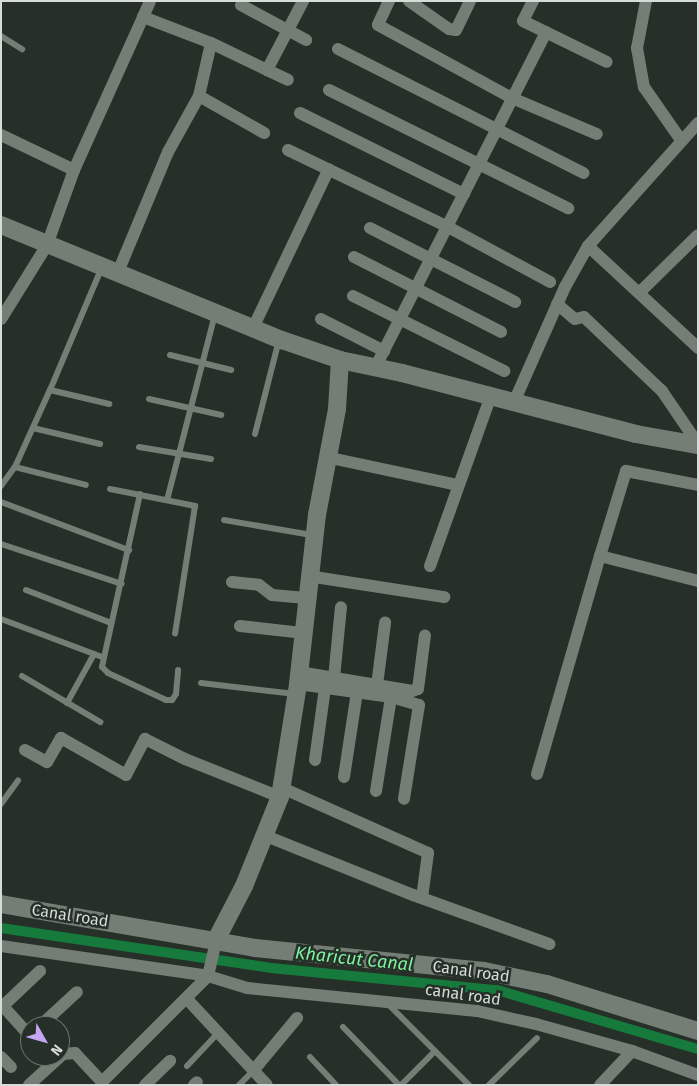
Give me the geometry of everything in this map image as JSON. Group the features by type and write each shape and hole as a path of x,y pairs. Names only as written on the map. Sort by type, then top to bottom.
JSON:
{"street":[{"path":"1,320 46,245 74,170 150,1"},
{"path":"267,70 303,1"},
{"path":"389,1 378,25 512,98 596,134"},
{"path":"409,1 449,29 456,30 470,1"},
{"path":"532,1 523,21 607,62"},
{"path":"646,1 637,48 644,87 681,140"},
{"path":"241,4 306,40"},
{"path":"143,17 211,43 288,80"},
{"path":"337,408 367,367 384,351 546,32"},
{"path":"111,269 168,152 199,96 211,43"},
{"path":"338,49 582,173"},
{"path":"330,90 568,208"},
{"path":"199,96 264,133"},
{"path":"300,113 464,194"},
{"path":"514,402 557,304 588,246 698,123"},
{"path":"1,135 74,170"},
{"path":"288,150 448,227 550,282"},
{"path":"254,328 329,169"},
{"path":"1,225 215,313 340,360 491,396 636,434 698,444"},
{"path":"370,228 515,302"},
{"path":"640,292 698,235"},
{"path":"588,246 640,292 698,348"},
{"path":"354,257 502,332"},
{"path":"353,296 504,371"},
{"path":"557,304 576,319 584,317 656,385 698,444"},
{"path":"321,319 384,351"},
{"path":"70,1053 75,1053 103,1083 187,999 212,978 216,944 266,836 280,792 298,683 308,576 326,457 337,408 340,360"},
{"path":"430,566 491,396"},
{"path":"326,457 458,485"},
{"path":"537,774 626,471 698,485"},
{"path":"600,556 698,581"},
{"path":"308,576 444,597"},
{"path":"232,582 259,585 272,595 306,598"},
{"path":"334,678 341,607"},
{"path":"376,686 385,623"},
{"path":"240,626 302,633"},
{"path":"298,683 334,678 412,692 418,689 425,635"},
{"path":"298,683 391,697 419,705 404,799"},
{"path":"315,760 325,688"},
{"path":"344,777 357,692"},
{"path":"376,791 391,697"},
{"path":"25,750 47,762 61,738 126,775 145,739 185,760 280,792 428,853 422,898"},
{"path":"266,836 422,898 550,944"},
{"name":"Canal road","path":"1,904 216,944 484,971 547,984 698,1031"},
{"name":"canal road","path":"1,946 212,978 247,988 478,1011 536,1024 632,1051 698,1075"},
{"path":"20,1025 2,1005 40,970"},
{"path":"51,1016 77,992"},
{"path":"187,999 267,1085"},
{"path":"253,1071 297,1018"},
{"path":"600,1085 632,1051"},
{"path":"1,1057 11,1067"},
{"path":"145,1085 170,1061"},
{"path":"29,1085 45,1066"}],"lane":[{"path":"1,36 22,49"},
{"path":"1,486 15,466 50,390 111,269"},
{"path":"167,500 215,313"},
{"path":"255,434 279,338"},
{"path":"170,355 231,370"},
{"path":"50,390 109,404"},
{"path":"149,399 221,415"},
{"path":"33,428 100,444"},
{"path":"139,447 211,460"},
{"path":"15,466 86,485"},
{"path":"110,489 195,506 175,633"},
{"path":"140,494 122,584 102,657 102,667 108,674 166,700 172,700 176,694 178,670"},
{"path":"1,502 129,550"},
{"path":"224,520 314,536"},
{"path":"1,544 122,584"},
{"path":"26,590 111,623"},
{"path":"1,619 102,657"},
{"path":"67,703 94,654"},
{"path":"22,676 100,722"},
{"path":"201,683 298,683"},
{"path":"1,804 18,781"},
{"path":"386,1002 469,1085"},
{"path":"343,1027 400,1085 435,1051"},
{"path":"187,1066 218,1033"},
{"path":"489,1085 537,1038"},
{"path":"310,1057 336,1085"},
{"path":"239,1085 253,1071"}],"waterway":[{"name":"Kharicut Canal","path":"1,928 271,968 497,990 698,1049"}]}
